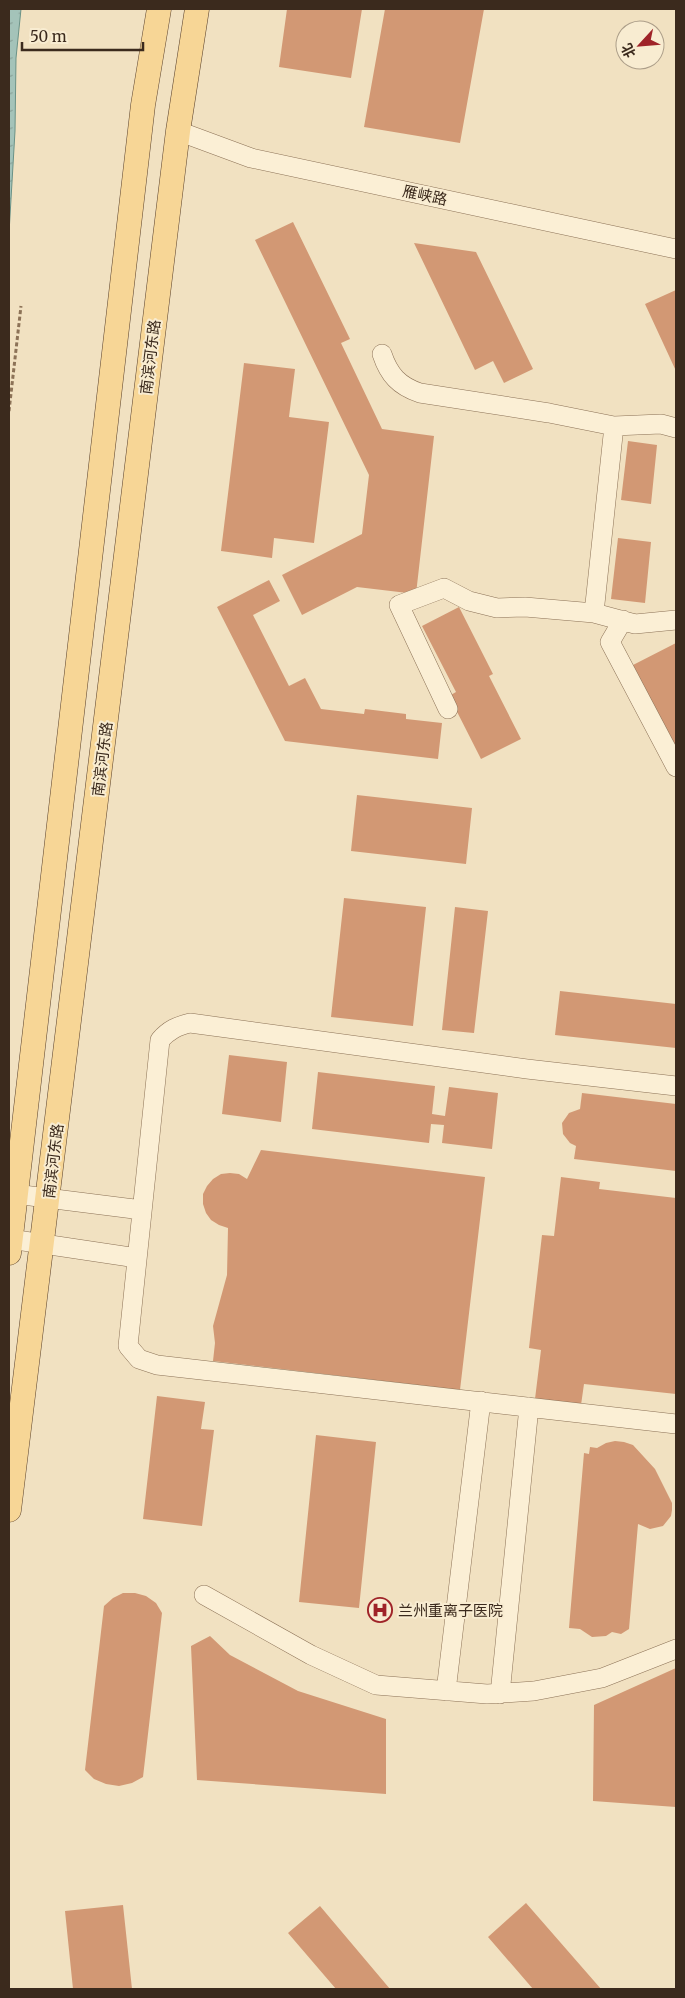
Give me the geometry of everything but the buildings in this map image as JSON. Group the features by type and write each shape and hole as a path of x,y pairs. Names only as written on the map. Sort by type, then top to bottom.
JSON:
{"main road":[{"path":"10,1246 144,95 159,9"},
{"name":"南滨河东路","path":"9,1510 173,168 197,9"},
{"path":"136,163 173,168"}],"street":[{"name":"雁峡路","path":"178,131 251,158 676,249"},
{"path":"382,354 386,368 395,380 406,388 420,393 549,413 614,426 661,424 676,428"},
{"path":"594,613 614,426"},
{"path":"448,709 399,605 444,588 469,601 497,608 526,607 594,613 636,624 676,620"},
{"path":"623,620 610,642 676,767"},
{"path":"676,1086 518,1068 190,1023 178,1025 168,1031 160,1040 128,1346 140,1360 148,1363 676,1424"},
{"path":"15,1194 142,1210"},
{"path":"10,1246 42,1244 137,1258"},
{"path":"446,1691 481,1402"},
{"path":"500,1694 529,1407"},
{"path":"204,1595 311,1655 376,1685 500,1694 534,1692 602,1678 676,1649"}],"path":[{"path":"9,411 21,306"}],"water":[{"path":"9,9 21,9 16,58 15,131 9,233"}],"place":[{"name":"兰州重离子医院","path":"380,1610"}]}
